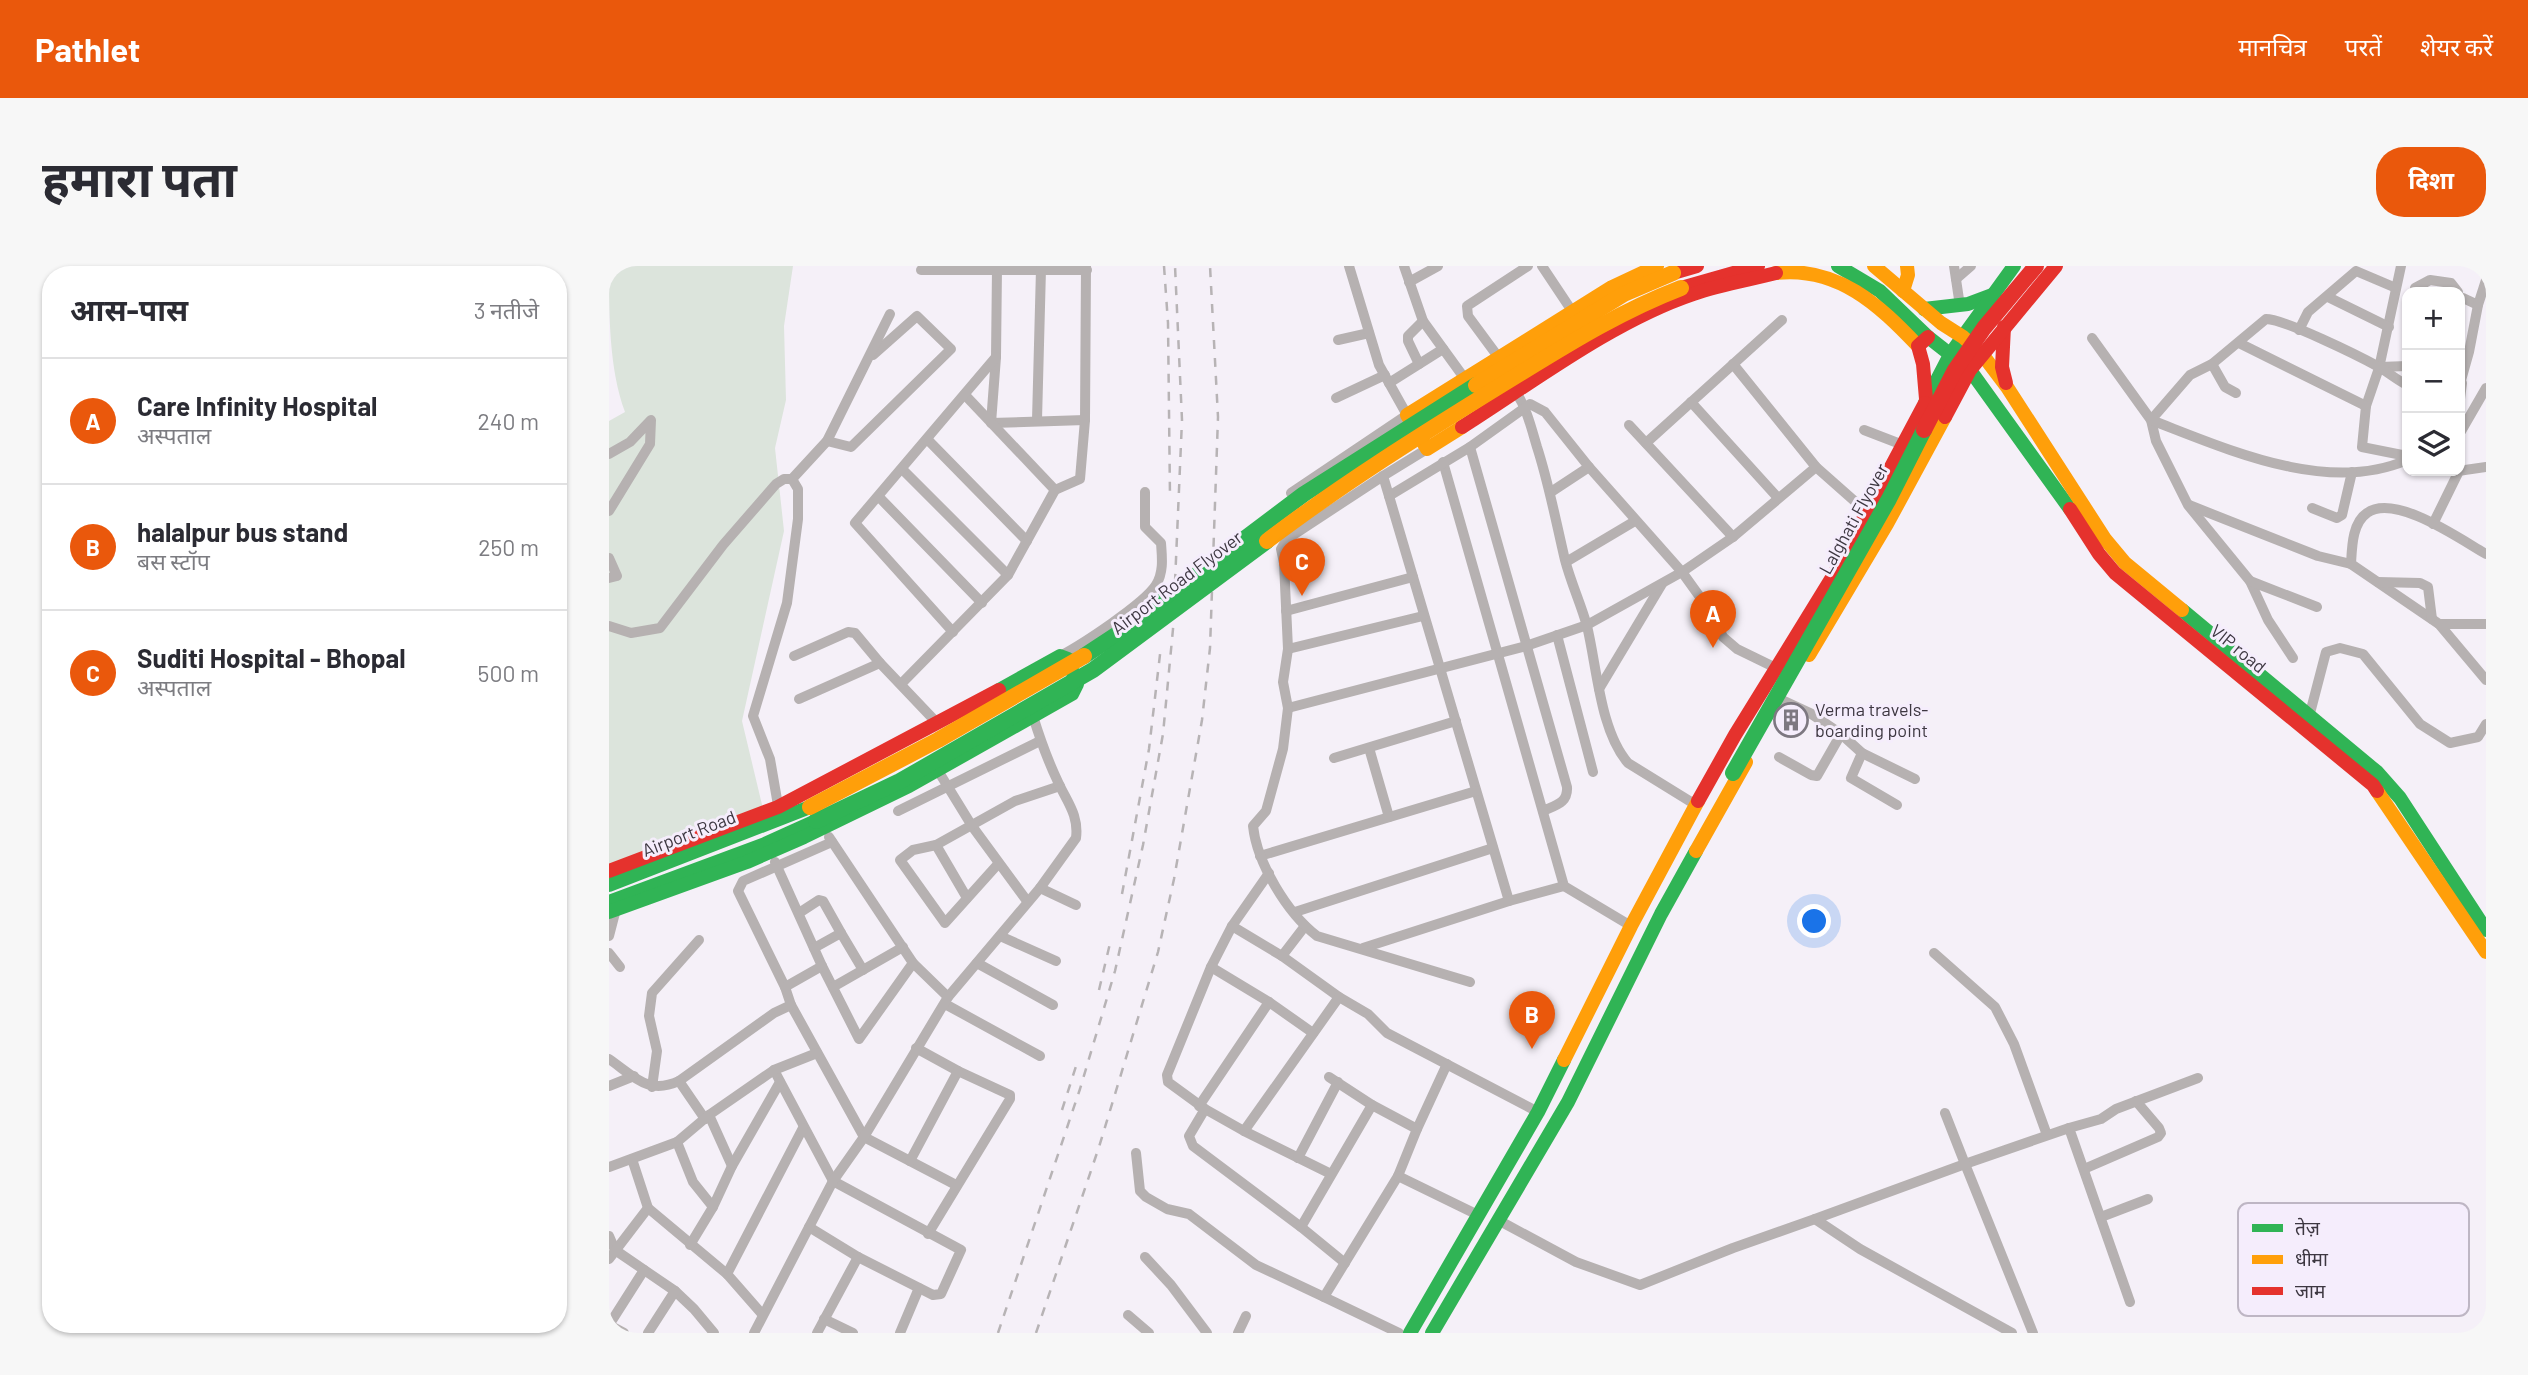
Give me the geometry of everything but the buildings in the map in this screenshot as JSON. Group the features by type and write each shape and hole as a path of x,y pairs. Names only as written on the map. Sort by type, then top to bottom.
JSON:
{"main road":[{"path":"1657,266 1612,287 1407,415 1427,449 1630,322 1684,285 1758,266"},
{"name":"Airport Road Flyover","path":"672,884 820,824 1093,670 1286,525 1381,460 1609,319 1684,285 1697,266"},
{"path":"1838,266 1863,279 1880,292 1923,342 1926,399"},
{"name":"VIP road","path":"1874,266 1982,354 2007,387 2115,552 2150,587 2377,772 2400,798 2486,930"},
{"path":"1903,291 1908,275 1907,266"},
{"path":"1410,1333 1538,1112 1631,926 1696,805 1833,576 1951,354 2014,266"},
{"name":"Lalghati Flyover","path":"1723,801 1726,785 1889,499 1955,370 1983,328 2036,266"},
{"path":"1432,1333 1568,1102 1661,914 1723,801 1887,524 1938,424 1970,370 2056,266"},
{"path":"1684,285 1785,271 1830,273 1857,288 1923,342"},
{"path":"1924,309 1960,306 1992,295"},
{"path":"2004,327 2002,367 2007,387"},
{"name":"VIP road","path":"1923,342 1951,354 1970,370 2115,573 2373,785 2486,952"},
{"path":"1938,424 1964,395 1975,391 1986,394 2008,421"},
{"path":"609,871 780,813 1061,656 1068,659 1077,684 1075,690 909,786 820,824 770,852 672,884 611,908"},
{"name":"Airport Road Flyover","path":"780,813 820,824"},
{"name":"Airport Road","path":"609,886 780,813"}],"street":[{"path":"901,684 1008,575 1055,490 1080,479 1085,420 1087,268 921,270 924,266"},
{"path":"1291,493 1407,415 1387,379 1369,333 1349,266"},
{"path":"1404,266 1423,321 1465,379"},
{"path":"1409,282 1438,266"},
{"path":"1499,358 1468,316 1467,306 1528,266"},
{"path":"1542,266 1572,311"},
{"path":"1954,266 1960,306"},
{"path":"1956,279 1971,266"},
{"path":"2401,266 2379,368 2366,406 2362,447 2402,457"},
{"path":"991,423 996,357 997,268"},
{"path":"1037,421 1041,269"},
{"path":"2299,330 2308,312 2356,271 2402,287"},
{"path":"2421,287 2430,280 2451,284 2453,287"},
{"path":"2465,365 2486,280"},
{"path":"2328,297 2389,327"},
{"path":"2465,298 2478,305"},
{"path":"609,626 631,633 660,628 723,545 776,484 784,479 793,479 827,440 890,314"},
{"path":"827,440 851,447 951,349 916,316 868,359"},
{"path":"2151,420 2190,375 2212,364 2266,319 2275,319 2299,330 2379,368 2402,382"},
{"path":"1646,443 1781,320"},
{"path":"1419,364 1408,336 1423,321"},
{"path":"1338,340 1369,333"},
{"path":"2092,338 2151,420 2156,441 2188,505 2250,582 2268,620 2293,658"},
{"path":"2239,343 2366,406"},
{"path":"1336,398 1387,379 1443,349"},
{"path":"953,632 855,523 880,497 996,357"},
{"path":"1733,364 1817,467 1868,513"},
{"path":"2212,364 2225,387 2236,393"},
{"path":"2379,368 2402,366"},
{"path":"2465,424 2486,388"},
{"path":"1516,392 1525,407 1551,492 1566,562 1587,625 1599,689 1621,754 1640,771 1696,805"},
{"path":"965,395 1055,490"},
{"path":"1692,402 1778,498"},
{"path":"1389,496 1470,447 1530,404 1545,412 1635,521 1682,572 1728,642 1776,668"},
{"path":"609,454 630,442 651,420 650,444 609,512"},
{"path":"991,423 1085,420"},
{"path":"2151,420 2232,451 2316,472 2352,472 2394,466 2402,461"},
{"path":"1629,425 1733,537"},
{"path":"1864,430 1903,444"},
{"path":"927,439 1027,541"},
{"path":"1470,447 1567,787 1564,802 1543,811"},
{"path":"1427,449 1287,539 1281,548 1288,649 1283,682 1288,708 1283,749 1266,811 1253,826 1260,856 1276,887 1305,926 1317,936 1470,982"},
{"path":"1443,462 1564,886 1631,926"},
{"path":"1551,492 1589,467"},
{"path":"1288,708 1526,646 1587,625 1682,572 1733,537 1817,467"},
{"path":"2465,470 2486,467"},
{"path":"902,469 1008,575"},
{"path":"2312,508 2337,518 2342,515 2352,472"},
{"path":"1383,476 1509,901"},
{"path":"2433,524 2457,476"},
{"path":"780,813 770,759 753,716 787,603 798,519 797,489 793,479"},
{"path":"1061,656 1102,630 1156,585 1162,566 1161,543 1145,527 1145,492"},
{"path":"880,497 982,603"},
{"path":"2188,505 2318,556 2351,564 2435,621 2486,680"},
{"path":"2351,564 2357,526 2366,513 2380,508 2395,508 2433,524 2486,554"},
{"path":"1566,562 1635,521"},
{"path":"609,558 617,576 609,578"},
{"path":"1286,611 1413,576"},
{"path":"2250,582 2317,607"},
{"path":"2378,582 2420,583 2428,587 2435,621"},
{"path":"1599,689 1663,583"},
{"path":"1288,649 1423,616"},
{"path":"2435,621 2486,624"},
{"path":"794,656 855,633 938,724"},
{"path":"1557,635 1593,772"},
{"path":"2309,717 2326,652 2340,648 2363,654 2420,724 2450,743 2478,737 2486,724"},
{"path":"799,699 880,663"},
{"path":"1782,700 1810,713 1841,734 1862,753 1915,779"},
{"path":"754,1333 833,1181 864,1137 916,1048 947,1001 1040,888 1076,838 1073,808 1040,741 1033,716"},
{"path":"1334,758 1456,721"},
{"path":"1779,757 1817,776 1841,734"},
{"path":"898,811 1040,741"},
{"path":"1369,748 1389,817"},
{"path":"1862,753 1850,779 1898,805"},
{"path":"937,769 972,826 1027,901"},
{"path":"999,864 945,923 900,860 913,850 936,845 1015,801 1060,786"},
{"path":"1260,856 1476,791"},
{"path":"956,1185 864,1137 791,1004 738,891 743,881 777,867 820,824 913,963 947,1001 1040,1056"},
{"path":"936,845 967,898"},
{"path":"1295,912 1493,848"},
{"path":"770,852 859,1039 913,963"},
{"path":"1269,873 1232,926 1211,967 1167,1075 1168,1082 1202,1108 1331,1174"},
{"path":"1362,948 1564,886"},
{"path":"1040,888 1076,905"},
{"path":"799,913 819,900 823,901 863,970"},
{"path":"609,936 611,908"},
{"path":"1232,926 1368,1014 1387,1033 1538,1112"},
{"path":"1282,956 1305,926"},
{"path":"814,948 841,933"},
{"path":"1000,936 1056,961"},
{"path":"652,1087 657,1051 649,1016 652,993 699,940"},
{"path":"833,987 903,947"},
{"path":"609,953 620,967"},
{"path":"1934,953 1996,1007 2014,1044 2047,1135"},
{"path":"977,963 1053,1005"},
{"path":"785,987 822,966"},
{"path":"1211,967 1269,1002 1313,1033"},
{"path":"1244,1131 1339,997"},
{"path":"1269,1002 1202,1108 1189,1136 1193,1146 1345,1263"},
{"path":"609,1059 652,1087 664,1087 679,1081 774,1013 791,1004"},
{"path":"916,1048 1010,1095 928,1234"},
{"path":"609,1167 677,1142 707,1117 774,1070 817,1053"},
{"path":"1324,1297 1398,1176 1447,1065"},
{"path":"774,1070 833,1181 961,1250 941,1294 933,1295 858,1257 809,1227"},
{"path":"910,1161 958,1071"},
{"path":"609,1086 634,1076"},
{"path":"1498,1220 1576,1262 1640,1285 1733,1248 1965,1164 2101,1119 2116,1109 2198,1078"},
{"path":"1298,1158 1333,1079 1372,1105 1417,1129"},
{"path":"679,1081 707,1117 732,1166"},
{"path":"690,1245 780,1082"},
{"path":"2084,1169 2158,1137 2161,1133 2136,1101"},
{"path":"1301,1227 1372,1105"},
{"path":"1945,1113 2033,1333"},
{"path":"727,1274 803,1128"},
{"path":"2069,1128 2130,1302"},
{"path":"677,1142 693,1182 713,1207"},
{"path":"1136,1153 1140,1191 1146,1197 1167,1209 1189,1214 1256,1265 1399,1333"},
{"path":"632,1159 648,1208 727,1274 762,1314"},
{"path":"1398,1176 1478,1215"},
{"path":"2101,1217 2148,1199"},
{"path":"612,1255 648,1208"},
{"path":"1815,1219 1860,1249 2012,1333"},
{"path":"609,1236 612,1255"},
{"path":"612,1255 644,1270 674,1291 714,1333"},
{"path":"817,1333 858,1257"},
{"path":"1145,1257 1171,1285 1207,1333"},
{"path":"624,1333 609,1325 644,1270"},
{"path":"900,1333 919,1288"},
{"path":"648,1333 674,1291"},
{"path":"1128,1315 1149,1333"},
{"path":"1238,1333 1246,1316"},
{"path":"824,1319 853,1333"}],"shaded area":[{"path":"609,266 793,266 784,326 786,400 775,448 784,531 742,721 764,813 609,868 609,421 625,412 613,360"}],"railway":[{"path":"1164,266 1168,323 1170,497"},
{"path":"998,1333 1080,1089 1115,971 1143,845 1163,734 1173,629 1182,420 1175,266"},
{"path":"1036,1333 1099,1147 1158,952 1174,879 1202,720 1210,648 1218,417 1210,266"},
{"path":"1122,894 1149,749 1161,646"},
{"path":"1099,990 1111,939"},
{"path":"1062,1110 1078,1060"}],"traffic: fast":[{"path":"1838,266 1880,291 1928,337 1970,370 2070,509"},
{"path":"1925,403 1951,353 2014,266"},
{"path":"1924,309 1968,304 1992,295"},
{"path":"1084,656 1122,631 1304,494 1476,385"},
{"path":"1733,773 1889,499 1924,430"},
{"path":"816,821 900,781 1093,670 1267,541"},
{"path":"2182,610 2377,772 2400,798 2486,930"},
{"path":"609,912 747,862 909,786 1072,694 1077,684 1068,659 1060,656 999,690"},
{"path":"609,885 810,807"},
{"path":"609,902 765,844 816,821"},
{"path":"1432,1333 1568,1102 1661,914 1696,851"},
{"path":"1410,1333 1538,1112 1564,1060"}],"traffic: slow":[{"path":"1462,427 1427,449 1407,415 1612,287 1657,266"},
{"path":"1874,266 1982,354 2007,387 2105,539 2125,563 2182,610"},
{"path":"1903,291 1908,275 1907,266"},
{"path":"1776,273 1798,272 1838,282 1872,303 1918,346"},
{"path":"1476,385 1624,294 1673,273"},
{"path":"1267,541 1383,460 1547,357 1612,320 1681,288"},
{"path":"1809,655 1887,524 1945,417"},
{"path":"810,807 938,740 1084,656"},
{"path":"1696,851 1746,762"},
{"path":"2377,791 2486,952"},
{"path":"1564,1060 1698,801"}],"traffic: jam":[{"path":"1673,273 1697,266"},
{"path":"1681,288 1758,266"},
{"path":"1924,430 1955,370 1984,328 2036,266"},
{"path":"1945,417 1970,370 2056,266"},
{"path":"1462,427 1574,354 1633,320 1693,294 1776,273"},
{"path":"2004,327 2002,367 2006,383"},
{"path":"1926,399 1923,364 1918,346 1928,337"},
{"path":"1698,801 1735,735 1833,576 1925,403"},
{"path":"2070,509 2099,554 2115,573 2377,791"},
{"path":"609,871 778,807 999,690"}],"place":[{"name":"Suditi Hospital - Bhopal","path":"1302,596"},
{"name":"Care Infinity Hospital","path":"1713,648"},
{"name":"Verma travels- boarding point","path":"1791,720"},
{"name":"halalpur bus stand","path":"1532,1049"}]}
